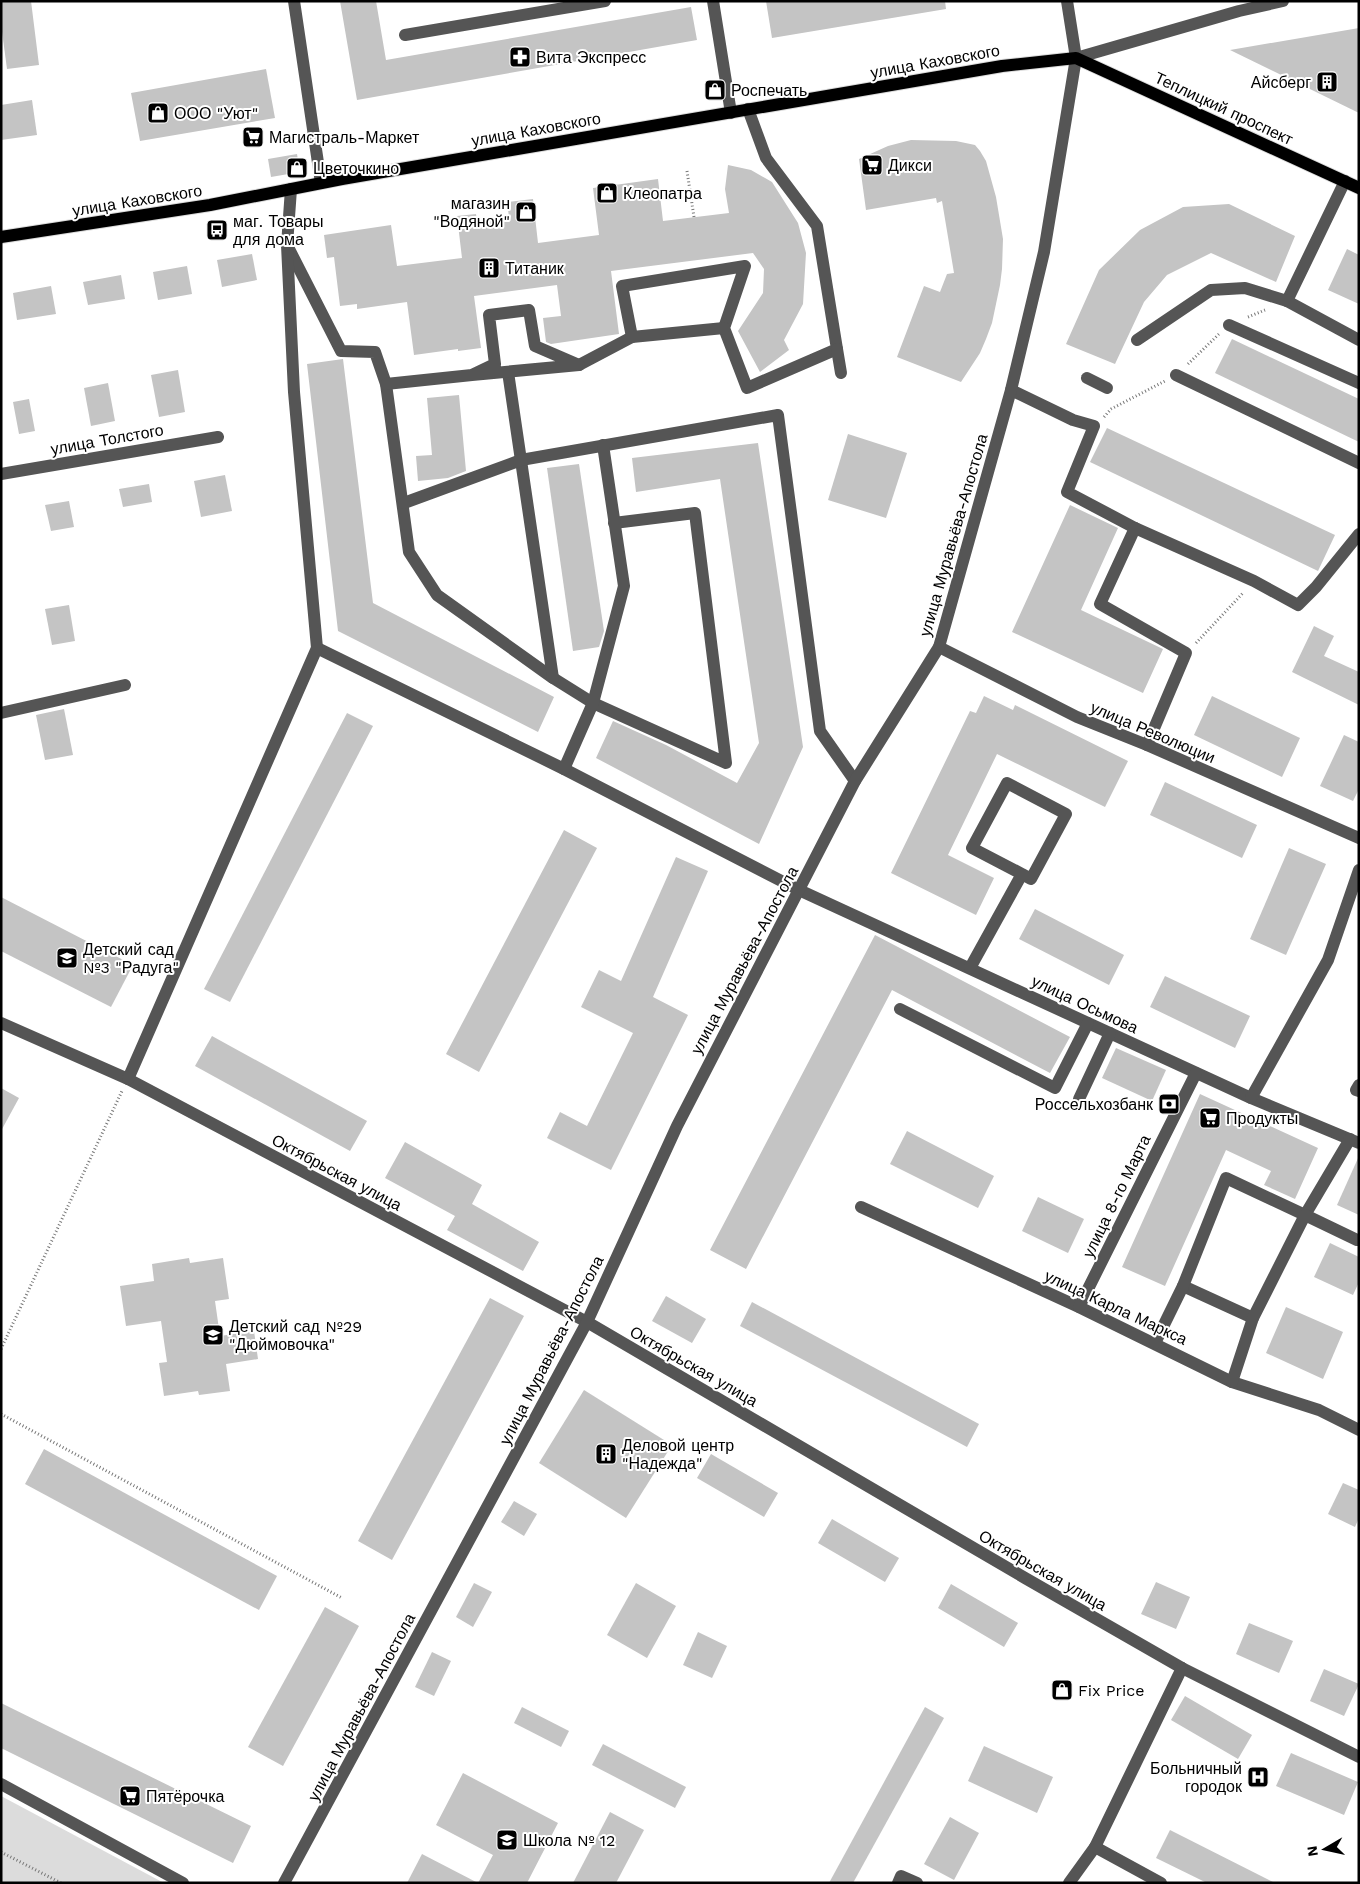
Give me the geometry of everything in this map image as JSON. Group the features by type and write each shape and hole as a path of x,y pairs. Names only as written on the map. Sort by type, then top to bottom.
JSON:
{"main road":[{"name":"улица Каховского","path":"1,236 200,206 321,183 1002,66 1076,58"},
{"name":"Теплицкий проспект","path":"1076,58 1359,188"}],"street":[{"path":"294,1 321,183"},
{"path":"405,35 605,1"},
{"path":"713,1 731,113"},
{"name":"улица Муравьёва-Апостола","path":"284,1883 587,1322 676,1126 855,781 939,647 1011,390 1044,252 1076,58 1067,1"},
{"path":"1076,58 1238,11 1283,1"},
{"path":"748,109 766,158 817,226 841,373"},
{"path":"1287,301 1345,181"},
{"path":"128,1079 317,648 294,392 287,246 291,189"},
{"path":"287,246 341,351 375,352 386,384 404,503 409,552 437,595 553,678 594,704 726,763 695,513 614,523"},
{"path":"632,337 622,286 745,266 724,328 747,388 837,349"},
{"path":"1137,340 1211,290 1245,288 1287,301 1359,340"},
{"path":"472,375 495,364 489,315 529,310 535,346 579,365"},
{"path":"1229,325 1359,383"},
{"path":"386,384 579,365 632,337 724,328"},
{"path":"508,372 553,678"},
{"path":"1176,375 1359,463"},
{"path":"1086,378 1107,388"},
{"path":"1011,390 1073,420 1094,426 1067,492 1135,528 1254,581 1298,606 1359,534"},
{"path":"404,503 520,460 778,415 820,731 855,781"},
{"name":"улица Толстого","path":"1,474 218,437"},
{"path":"564,769 594,704 624,586 603,446"},
{"path":"1135,528 1100,604 1186,653 1147,745"},
{"name":"улица Революции","path":"939,647 1076,717 1147,745 1359,838"},
{"name":"улица Осьмова","path":"317,648 564,769 799,890 1251,1098 1354,1141"},
{"path":"1,713 125,685"},
{"path":"1008,782 1066,814 1031,879 1022,874 972,848 1008,782"},
{"path":"1251,1098 1328,960 1359,870"},
{"path":"970,968 1022,874"},
{"path":"900,1009 1056,1088 1088,1023"},
{"name":"Октябрьская улица","path":"1,1023 128,1079 587,1322 1182,1668 1359,1757"},
{"path":"1079,1099 1110,1033"},
{"name":"улица 8-го Марта","path":"1079,1308 1196,1073"},
{"path":"1359,1085 1356,1090 1359,1091"},
{"path":"1232,1382 1253,1318 1305,1214 1354,1141"},
{"path":"1155,1343 1183,1286 1226,1178 1357,1240"},
{"name":"улица Карла Маркса","path":"862,1207 1155,1343 1232,1382 1319,1410 1359,1430"},
{"path":"1183,1286 1253,1318"},
{"path":"1069,1883 1095,1846 1182,1668"},
{"path":"1,1784 183,1883"},
{"path":"1095,1846 1161,1883"},
{"path":"898,1883 901,1876 917,1883"}],"path":[{"path":"687,170 694,217"},
{"path":"1094,426 1111,410 1176,375 1229,325 1287,301"},
{"path":"1186,653 1254,581"},
{"path":"1,1349 128,1079"},
{"path":"1,1414 342,1598"},
{"path":"1,1852 60,1883"}],"shaded area":[{"path":"1,1796 164,1883 1,1883"}],"building":[{"path":"1,1 31,1 39,65 7,69 1,24"},
{"path":"340,1 376,1 386,60 691,7 697,40 357,100"},
{"path":"766,1 945,1 946,9 772,38"},
{"name":"Айсберг","path":"1359,28 1359,113 1230,50"},
{"path":"266,69 275,118 140,141 131,93"},
{"path":"32,100 37,135 1,140 1,105"},
{"path":"911,140 956,141 975,145 986,161 996,197 1003,239 1000,285 992,323 986,339 980,353 961,382 897,357 924,286 940,292 947,274 954,273 942,201 937,203 936,198 866,210 859,159 888,146"},
{"path":"297,154 300,172 271,177 268,159"},
{"name":"Титаник","path":"728,165 751,170 772,182 798,223 806,253 803,304 784,340 789,350 760,372 738,331 763,293 764,269 753,253 611,271 619,334 551,344 546,342 543,318 561,316 557,285 474,296 481,348 458,351 458,349 414,355 407,302 357,309 357,304 340,306 334,257 327,258 324,235 391,225 397,266 462,258 457,216 476,214 477,221 509,217 507,202 533,199 538,243 599,235 593,188 658,179 663,221 729,213 725,189"},
{"path":"1229,204 1295,236 1276,282 1211,253 1167,275 1144,302 1115,364 1066,344 1099,270 1140,230 1183,207"},
{"path":"1347,249 1359,255 1359,304 1328,290"},
{"path":"252,254 257,280 222,287 217,260"},
{"path":"187,266 192,294 158,300 153,272"},
{"path":"121,275 125,299 88,305 83,282"},
{"path":"51,286 56,314 17,320 13,293"},
{"path":"1232,339 1359,399 1359,442 1215,373"},
{"path":"343,359 373,603 554,697 538,732 338,631 307,364"},
{"path":"178,370 185,412 159,417 151,375"},
{"path":"108,383 115,421 91,426 84,388"},
{"path":"459,395 466,471 448,478 418,481 416,456 432,455 427,398"},
{"path":"29,399 35,431 19,434 13,402"},
{"path":"1107,428 1335,535 1318,571 1090,462"},
{"path":"848,434 907,453 886,518 828,500"},
{"path":"758,443 803,747 759,844 596,758 613,721 666,745 737,783 759,743 720,479 636,492 632,458"},
{"path":"579,464 604,631 599,647 573,651 547,468"},
{"path":"225,475 232,511 201,517 194,481"},
{"path":"149,484 152,502 123,507 119,489"},
{"path":"69,501 74,527 51,531 45,505"},
{"path":"1070,505 1118,528 1081,610 1163,649 1143,693 1012,632"},
{"path":"69,605 75,641 52,645 45,609"},
{"path":"1314,626 1334,636 1324,656 1359,672 1359,705 1292,672"},
{"path":"984,696 1013,710 1015,705 1128,761 1105,807 997,754 948,855 994,878 976,915 891,873 970,711 976,713"},
{"path":"1212,696 1300,738 1282,777 1194,735"},
{"path":"64,709 73,755 45,760 36,715"},
{"path":"347,713 373,726 230,1002 204,989"},
{"path":"1344,735 1359,742 1359,789 1353,801 1320,786"},
{"path":"1165,782 1257,825 1242,858 1150,815"},
{"path":"564,830 597,848 479,1072 446,1054"},
{"path":"1289,848 1326,864 1286,955 1250,939"},
{"path":"676,857 708,871 653,997 688,1015 611,1170 547,1138 560,1112 587,1126 633,1033 581,1007 599,970 621,981"},
{"name":"Детский сад №3 \"Радуга\"","path":"1,897 133,965 111,1007 1,951"},
{"path":"1035,909 1124,955 1109,985 1019,939"},
{"path":"875,935 1070,1037 1050,1073 892,990 746,1269 710,1250"},
{"path":"1165,976 1250,1016 1235,1048 1150,1007"},
{"path":"212,1036 367,1121 350,1151 195,1066"},
{"path":"1116,1048 1166,1070 1152,1101 1102,1078"},
{"path":"1,1088 19,1098 1,1131"},
{"path":"1200,1094 1318,1148 1295,1199 1264,1185 1271,1171 1226,1150 1165,1286 1122,1267"},
{"path":"907,1131 994,1176 978,1208 890,1164"},
{"path":"405,1142 482,1185 472,1204 539,1242 523,1271 447,1230 455,1216 385,1178"},
{"path":"1359,1156 1359,1215 1337,1205"},
{"path":"1038,1197 1084,1219 1068,1253 1022,1231"},
{"path":"1330,1243 1359,1257 1359,1282 1353,1295 1314,1277"},
{"path":"189,1258 190,1263 223,1258 229,1299 215,1301 220,1336 254,1331 258,1359 226,1364 230,1391 199,1395 198,1391 164,1396 159,1363 167,1362 161,1321 126,1326 120,1286 154,1281 152,1264"},
{"path":"666,1296 706,1319 692,1343 652,1321"},
{"path":"490,1298 524,1316 392,1560 358,1541"},
{"path":"752,1302 979,1424 967,1447 740,1326"},
{"path":"1286,1307 1343,1332 1323,1379 1266,1353"},
{"name":"Деловой центр \"Надежда\"","path":"584,1390 672,1445 626,1518 539,1463"},
{"path":"44,1449 277,1576 259,1610 25,1484"},
{"path":"711,1454 778,1493 764,1517 697,1478"},
{"path":"1343,1483 1359,1490 1359,1518 1355,1527 1328,1514"},
{"path":"514,1501 537,1514 524,1536 501,1522"},
{"path":"832,1519 899,1558 885,1582 818,1543"},
{"path":"1156,1582 1190,1597 1176,1629 1141,1614"},
{"path":"474,1583 492,1592 473,1627 456,1617"},
{"path":"636,1583 676,1606 647,1658 607,1635"},
{"path":"951,1584 1018,1623 1004,1647 938,1608"},
{"path":"325,1607 359,1626 283,1766 248,1747"},
{"path":"1249,1623 1293,1641 1279,1673 1236,1654"},
{"path":"698,1632 727,1646 712,1678 683,1665"},
{"path":"432,1652 451,1661 434,1696 415,1687"},
{"path":"1324,1669 1359,1684 1344,1716 1310,1701"},
{"path":"1185,1696 1252,1735 1238,1759 1171,1720"},
{"path":"1,1703 251,1826 233,1863 1,1748"},
{"path":"522,1707 569,1731 561,1747 514,1723"},
{"path":"925,1707 944,1718 853,1883 829,1883"},
{"path":"603,1744 686,1787 675,1808 592,1765"},
{"path":"984,1746 1053,1777 1037,1813 968,1781"},
{"path":"1291,1753 1358,1782 1344,1815 1276,1786"},
{"name":"Школа № 12","path":"463,1773 558,1823 527,1883 478,1883 493,1855 436,1825"},
{"name":"Школа № 12","path":"610,1812 644,1830 616,1883 573,1883"},
{"path":"950,1817 979,1833 954,1880 924,1864"},
{"path":"1170,1830 1275,1883 1207,1883 1156,1858"},
{"path":"422,1854 478,1883 407,1883"}],"place":[{"name":"Вита Экспресс","path":"520,57"},
{"name":"Айсберг","path":"1327,82"},
{"name":"Роспечать","path":"715,90"},
{"name":"ООО \"Уют\"","path":"158,113"},
{"name":"Магистраль-Маркет","path":"253,137"},
{"name":"Дикси","path":"872,165"},
{"name":"Цветочкино","path":"297,168"},
{"name":"Клеопатра","path":"607,193"},
{"name":"магазин \"Водяной\"","path":"526,212"},
{"name":"маг. Товары для дома","path":"217,230"},
{"name":"Титаник","path":"489,268"},
{"name":"Детский сад №3 \"Радуга\"","path":"67,958"},
{"name":"Россельхозбанк","path":"1169,1104"},
{"name":"Продукты","path":"1210,1118"},
{"name":"Детский сад №29 \"Дюймовочка\"","path":"213,1335"},
{"name":"Деловой центр \"Надежда\"","path":"606,1454"},
{"name":"Fix Price","path":"1062,1690"},
{"name":"Больничный городок","path":"1258,1777"},
{"name":"Пятёрочка","path":"130,1796"},
{"name":"Школа № 12","path":"507,1840"}]}
